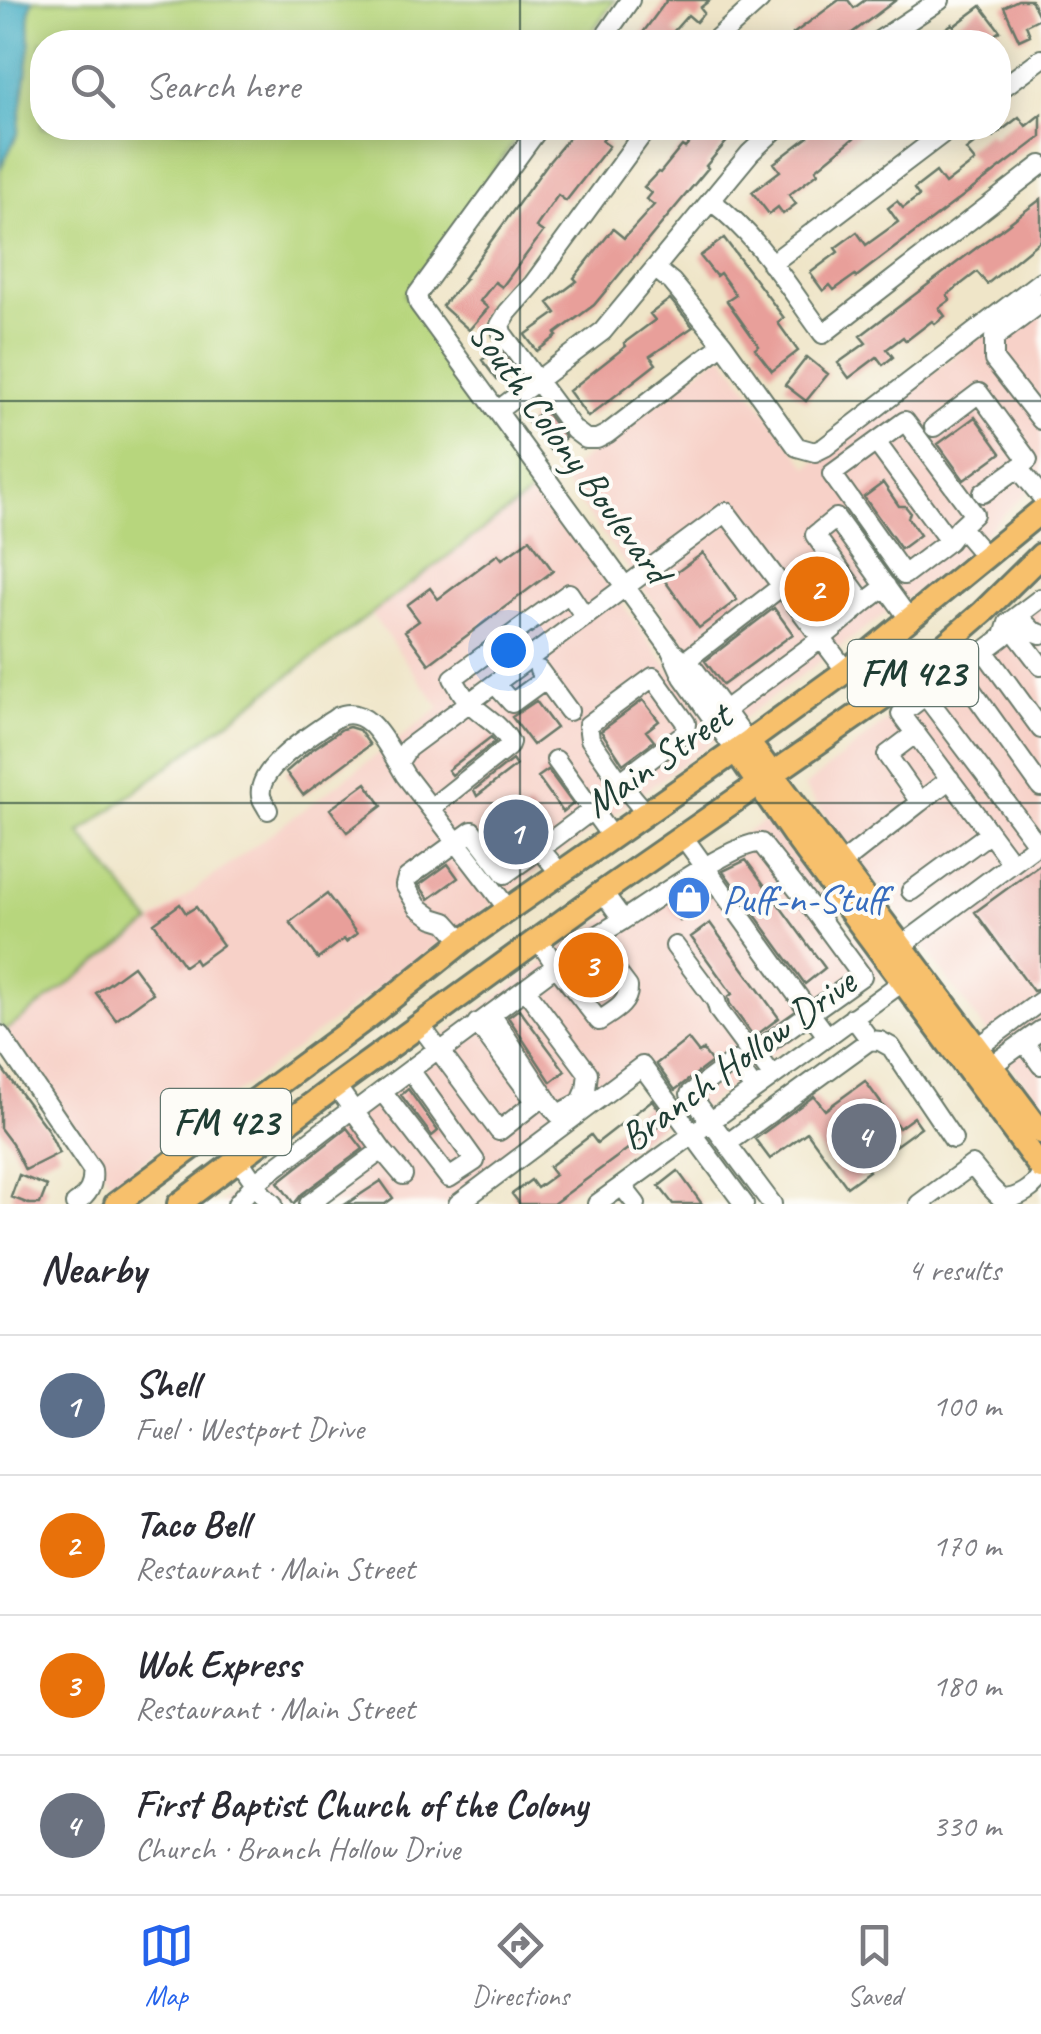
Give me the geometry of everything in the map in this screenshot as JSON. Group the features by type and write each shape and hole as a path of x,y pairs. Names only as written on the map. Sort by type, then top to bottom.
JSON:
{"main road":[{"name":"Main Street","path":"116,1204 463,941 846,671 1041,511"},
{"name":"Main Street","path":"179,1204 682,836 765,778 894,704 1041,555"},
{"name":"South Colony Boulevard","path":"742,747 838,894 893,952"},
{"name":"South Colony Boulevard","path":"765,778 841,864 893,952 1041,1171"},
{"name":"South Colony Boulevard","path":"910,976 984,1058 1041,1132"},
{"path":"316,1056 336,1086"}],"street":[{"path":"615,30 630,0"},
{"path":"726,30 760,0"},
{"path":"895,30 940,0"},
{"path":"1011,81 1041,58"},
{"name":"South Colony Boulevard","path":"531,140 417,296 423,313 625,588 677,657 694,669 724,710 742,747"},
{"path":"638,140 534,284 508,312 500,324 502,333 574,430 586,440 607,434 723,344"},
{"path":"497,411 603,332 764,140"},
{"path":"771,264 934,140"},
{"path":"711,201 748,234 823,334 1041,166"},
{"path":"656,269 672,282 723,344 797,446 815,452 1041,281"},
{"path":"1041,303 994,338 994,360 1041,420"},
{"path":"934,427 979,394 1041,496"},
{"path":"724,710 888,588 904,575 954,534 974,514 905,421 832,474 904,575"},
{"path":"983,493 1041,440"},
{"path":"876,442 954,534 985,556"},
{"path":"398,763 408,748 726,512 846,671"},
{"path":"864,603 814,535 836,518 910,620"},
{"path":"646,813 590,739 588,725 677,657 782,586"},
{"path":"431,808 510,742 492,720 469,703 453,678 569,593 585,617"},
{"path":"1012,864 894,704 926,695 1004,636 1013,619 1041,598"},
{"path":"1013,619 1041,634"},
{"path":"1013,619 1041,666"},
{"path":"984,652 1041,729"},
{"name":"South Colony Boulevard","path":"677,657 683,677 742,747"},
{"path":"530,658 569,710"},
{"path":"958,671 1041,786"},
{"path":"620,782 685,733 686,723 653,677"},
{"path":"495,684 508,702 514,703 546,679"},
{"path":"893,952 1039,844 926,695"},
{"path":"268,810 261,796 263,781 271,769 346,713 356,713 380,735 508,909"},
{"path":"916,733 887,755 920,802"},
{"path":"556,760 611,836"},
{"path":"841,864 950,779"},
{"path":"463,941 446,922 432,918 418,907 405,885 407,878 472,832 505,874 592,810"},
{"path":"911,892 990,833"},
{"path":"682,836 827,1036"},
{"path":"237,1204 255,1183 592,939 706,866 752,842 761,843 862,976 755,1052"},
{"path":"540,849 560,872"},
{"path":"603,892 624,920"},
{"path":"815,912 838,894"},
{"path":"538,939 599,1021 624,1002 628,987 592,939"},
{"path":"675,946 748,1050 755,1052 772,1076"},
{"name":"Branch Hollow Drive","path":"597,1204 910,976"},
{"path":"484,1019 558,1114 581,1102 588,1073 524,989"},
{"path":"984,1058 1041,1001"},
{"path":"853,1018 870,1040"},
{"path":"420,1024 499,1131 536,1102 484,1019"},
{"path":"984,1058 1024,1042 1041,1030"},
{"path":"0,1035 92,1170 91,1187 75,1204"},
{"path":"728,1143 870,1040 890,1046 953,1139"},
{"path":"1024,1042 1041,1065"},
{"path":"799,1056 816,1080"},
{"path":"754,1088 734,1061 690,1094 772,1204"},
{"path":"458,1204 642,1066 744,1204"},
{"path":"382,1091 449,1178 475,1161 410,1070"},
{"path":"336,1086 403,1175"},
{"path":"310,1204 382,1150"},
{"path":"239,1160 273,1204"},
{"path":"919,1204 972,1166 1002,1199 1012,1199 1030,1188 1041,1171"},
{"path":"622,1186 636,1204"}],"shaded area":[{"path":"1041,290 1041,479 953,564 741,720 560,477 722,353 808,467"},
{"path":"538,488 719,737 112,1184 5,1031 440,708 371,614"},
{"path":"1041,591 1041,1105 804,787"},
{"path":"766,820 882,974 687,1119 643,1059 446,1204 220,1204 574,939"}],"green space":[{"path":"33,0 615,0 594,30 30,30 30,47 29,12"},
{"path":"30,47 30,140 515,140 405,295 538,488 80,833 151,923 5,1031 0,1024 0,169 18,133"}],"water":[{"path":"0,0 33,0 18,133 0,169"}],"building":[{"path":"667,0 710,0 700,8 704,13 696,22 688,15 675,30 645,30"},
{"path":"839,0 848,0 854,8 865,0 896,0 856,30 798,30"},
{"path":"1018,0 1031,0 1040,18 1026,25 1030,35 1019,40 1004,7"},
{"path":"981,6 999,30 944,30"},
{"path":"1041,114 1041,137 856,277 834,290 830,285 823,291 810,273 838,252 835,248 857,232 866,245 898,222 888,208 897,201 903,208 919,196 914,189 936,172 945,184 975,161 966,150 979,140 1011,140 1011,123 1019,117 1026,126"},
{"path":"567,140 603,140 609,146 566,201 558,195 536,227 543,232 502,287 495,282 480,301 488,308 469,330 442,306 466,279"},
{"path":"692,140 728,140 594,305 537,351 525,335 556,313 548,303 577,281 574,278 613,229 624,238 654,205 646,199 651,193 644,187 682,146 685,148"},
{"path":"804,140 851,140 789,195 796,204 783,214 778,207 769,214 752,192 780,171 774,163"},
{"path":"1041,199 1041,240 987,284 977,272 947,295 950,300 939,308 945,316 887,349 893,357 883,365 877,357 849,378 838,363 866,343 860,336"},
{"path":"724,238 784,318 778,323 798,351 772,371 727,301 736,295 720,273 716,276 700,256"},
{"path":"670,299 693,327 650,356 656,364 588,417 569,391 655,320 650,314"},
{"path":"495,344 512,368 497,380 482,360 494,351 491,347"},
{"path":"807,357 828,374 806,401 785,385"},
{"path":"544,410 565,438 550,450 528,422"},
{"path":"975,417 1001,453 964,480 938,444"},
{"path":"883,483 899,506 910,512 908,518 920,535 901,549 864,497"},
{"path":"530,539 553,571 429,664 405,631 419,621 407,605 430,588 438,599 498,554 502,559"},
{"path":"703,553 737,600 699,628 665,581"},
{"path":"813,567 836,598 820,610 797,579"},
{"path":"774,608 793,634 723,685 705,661"},
{"path":"643,700 659,721 646,731 654,741 623,764 601,731"},
{"path":"536,701 556,728 533,745 512,717"},
{"path":"349,727 359,730 370,745 303,795 286,772 310,751"},
{"path":"491,737 495,742 452,775 448,770"},
{"path":"512,760 516,766 477,796 474,790"},
{"path":"548,770 573,804 563,812 538,777"},
{"path":"366,783 382,806 347,832 330,809"},
{"path":"529,807 546,829 508,857 491,835 513,815 515,818"},
{"path":"746,860 825,968 805,984 723,871"},
{"path":"448,864 458,878 429,899 419,885"},
{"path":"1041,864 1041,989 1033,991 975,912"},
{"name":"Puff-n-Stuff","path":"701,884 712,898 680,921 668,905"},
{"path":"327,894 357,934 318,959 290,922"},
{"path":"180,904 186,913 196,907 223,945 197,964 194,959 184,966 154,923"},
{"path":"710,923 779,1018 754,1037 730,1004 728,997 732,994 691,937"},
{"path":"590,956 607,980 596,988 579,965"},
{"path":"133,966 153,993 116,1020 96,993"},
{"path":"519,1009 565,1071 551,1082 508,1017"},
{"path":"688,1039 712,1062 675,1090 656,1064"},
{"path":"0,1066 48,1130 59,1153 25,1170 0,1128"},
{"path":"865,1081 899,1128 914,1117 921,1127 866,1167 869,1171 847,1187 807,1132 770,1159 755,1139 814,1096 825,1110"},
{"path":"408,1089 438,1131 432,1136 401,1095"},
{"path":"652,1100 667,1120 553,1204 520,1204 512,1194 531,1180 537,1188 555,1175 549,1167 591,1135 597,1143"},
{"path":"347,1128 363,1149 294,1204 278,1182"},
{"path":"678,1171 702,1204 673,1204 659,1186"},
{"path":"19,1175 47,1186 40,1204 11,1197"},
{"path":"381,1181 393,1198 385,1204 346,1204"}],"place":[{"name":"Taco Bell","path":"817,589"},
{"name":"Shell","path":"516,832"},
{"name":"Puff-n-Stuff","path":"689,898"},
{"name":"Wok Express","path":"591,965"},
{"name":"First Baptist Church of the Colony","path":"864,1136"}]}
